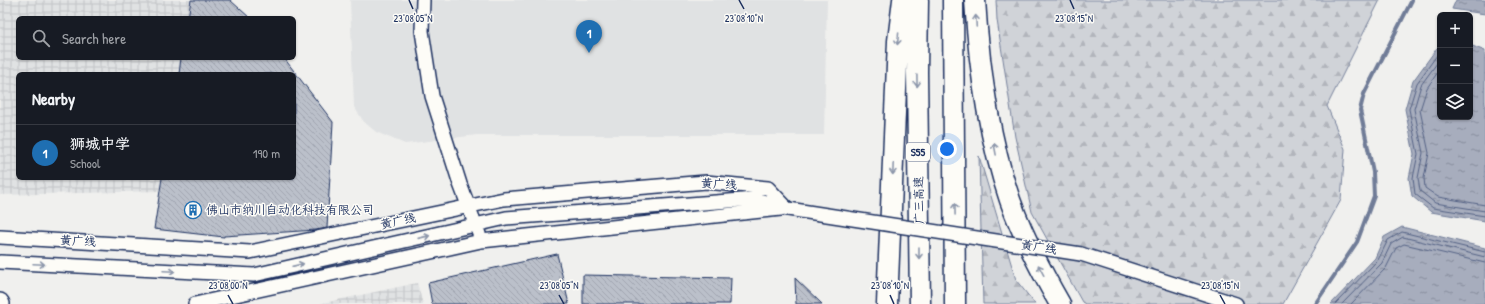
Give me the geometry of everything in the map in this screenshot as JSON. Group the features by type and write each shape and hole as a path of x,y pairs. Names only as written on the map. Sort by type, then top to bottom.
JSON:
{"highway":[{"path":"887,304 898,40 903,0"},
{"name":"广三高速","path":"918,0 917,72 920,304"},
{"path":"953,0 955,304"},
{"path":"975,0 977,34 986,103 996,155 1010,201 1024,236 1041,272 1060,304"}],"street":[{"path":"423,0 422,31 432,96 468,207 481,241"},
{"name":"黄广线","path":"0,237 250,252 504,199 706,182 768,188 788,208"},
{"name":"黄广线","path":"0,262 254,275 506,218 755,199 788,208 1081,254 1236,304"},
{"path":"195,304 481,241 788,208"}],"shaded area":[{"path":"0,0 191,0 188,16 16,16 16,60 181,60 179,72 16,72 16,180 162,180 160,191 0,195"},
{"path":"350,0 827,0 824,135 477,135 405,144 376,132 364,122 354,107"},
{"path":"417,283 423,304 319,304"}],"green space":[{"path":"996,0 1380,0 1327,106 1345,149 1341,200 1283,304 1085,304 1082,302 1032,212 1015,137 997,20"},
{"path":"979,156 1016,280 1035,304 983,304"}],"water":[{"path":"1456,0 1485,0 1485,14 1452,9"},
{"path":"1473,46 1485,51 1485,221 1431,212 1412,196 1409,178 1414,154 1405,109 1413,81 1437,48 1437,120 1473,120"},
{"path":"1402,227 1485,248 1485,304 1331,304 1375,258 1384,237"}],"building":[{"path":"191,0 230,0 248,16 188,16"},
{"path":"181,60 286,60 295,72 179,72"},
{"path":"296,74 333,122 327,228 224,237 154,229 162,180 296,180"},
{"path":"557,254 569,304 432,304 428,283"},
{"path":"583,275 731,278 730,304 583,304"},
{"path":"795,278 822,304 796,304"}],"waterway":[{"path":"1315,304 1357,242 1374,196 1373,172 1360,110 1364,94 1412,0"}],"place":[{"name":"狮城中学","path":"589,53"},
{"name":"佛山市纳川自动化科技有限公司","path":"193,210"}]}
